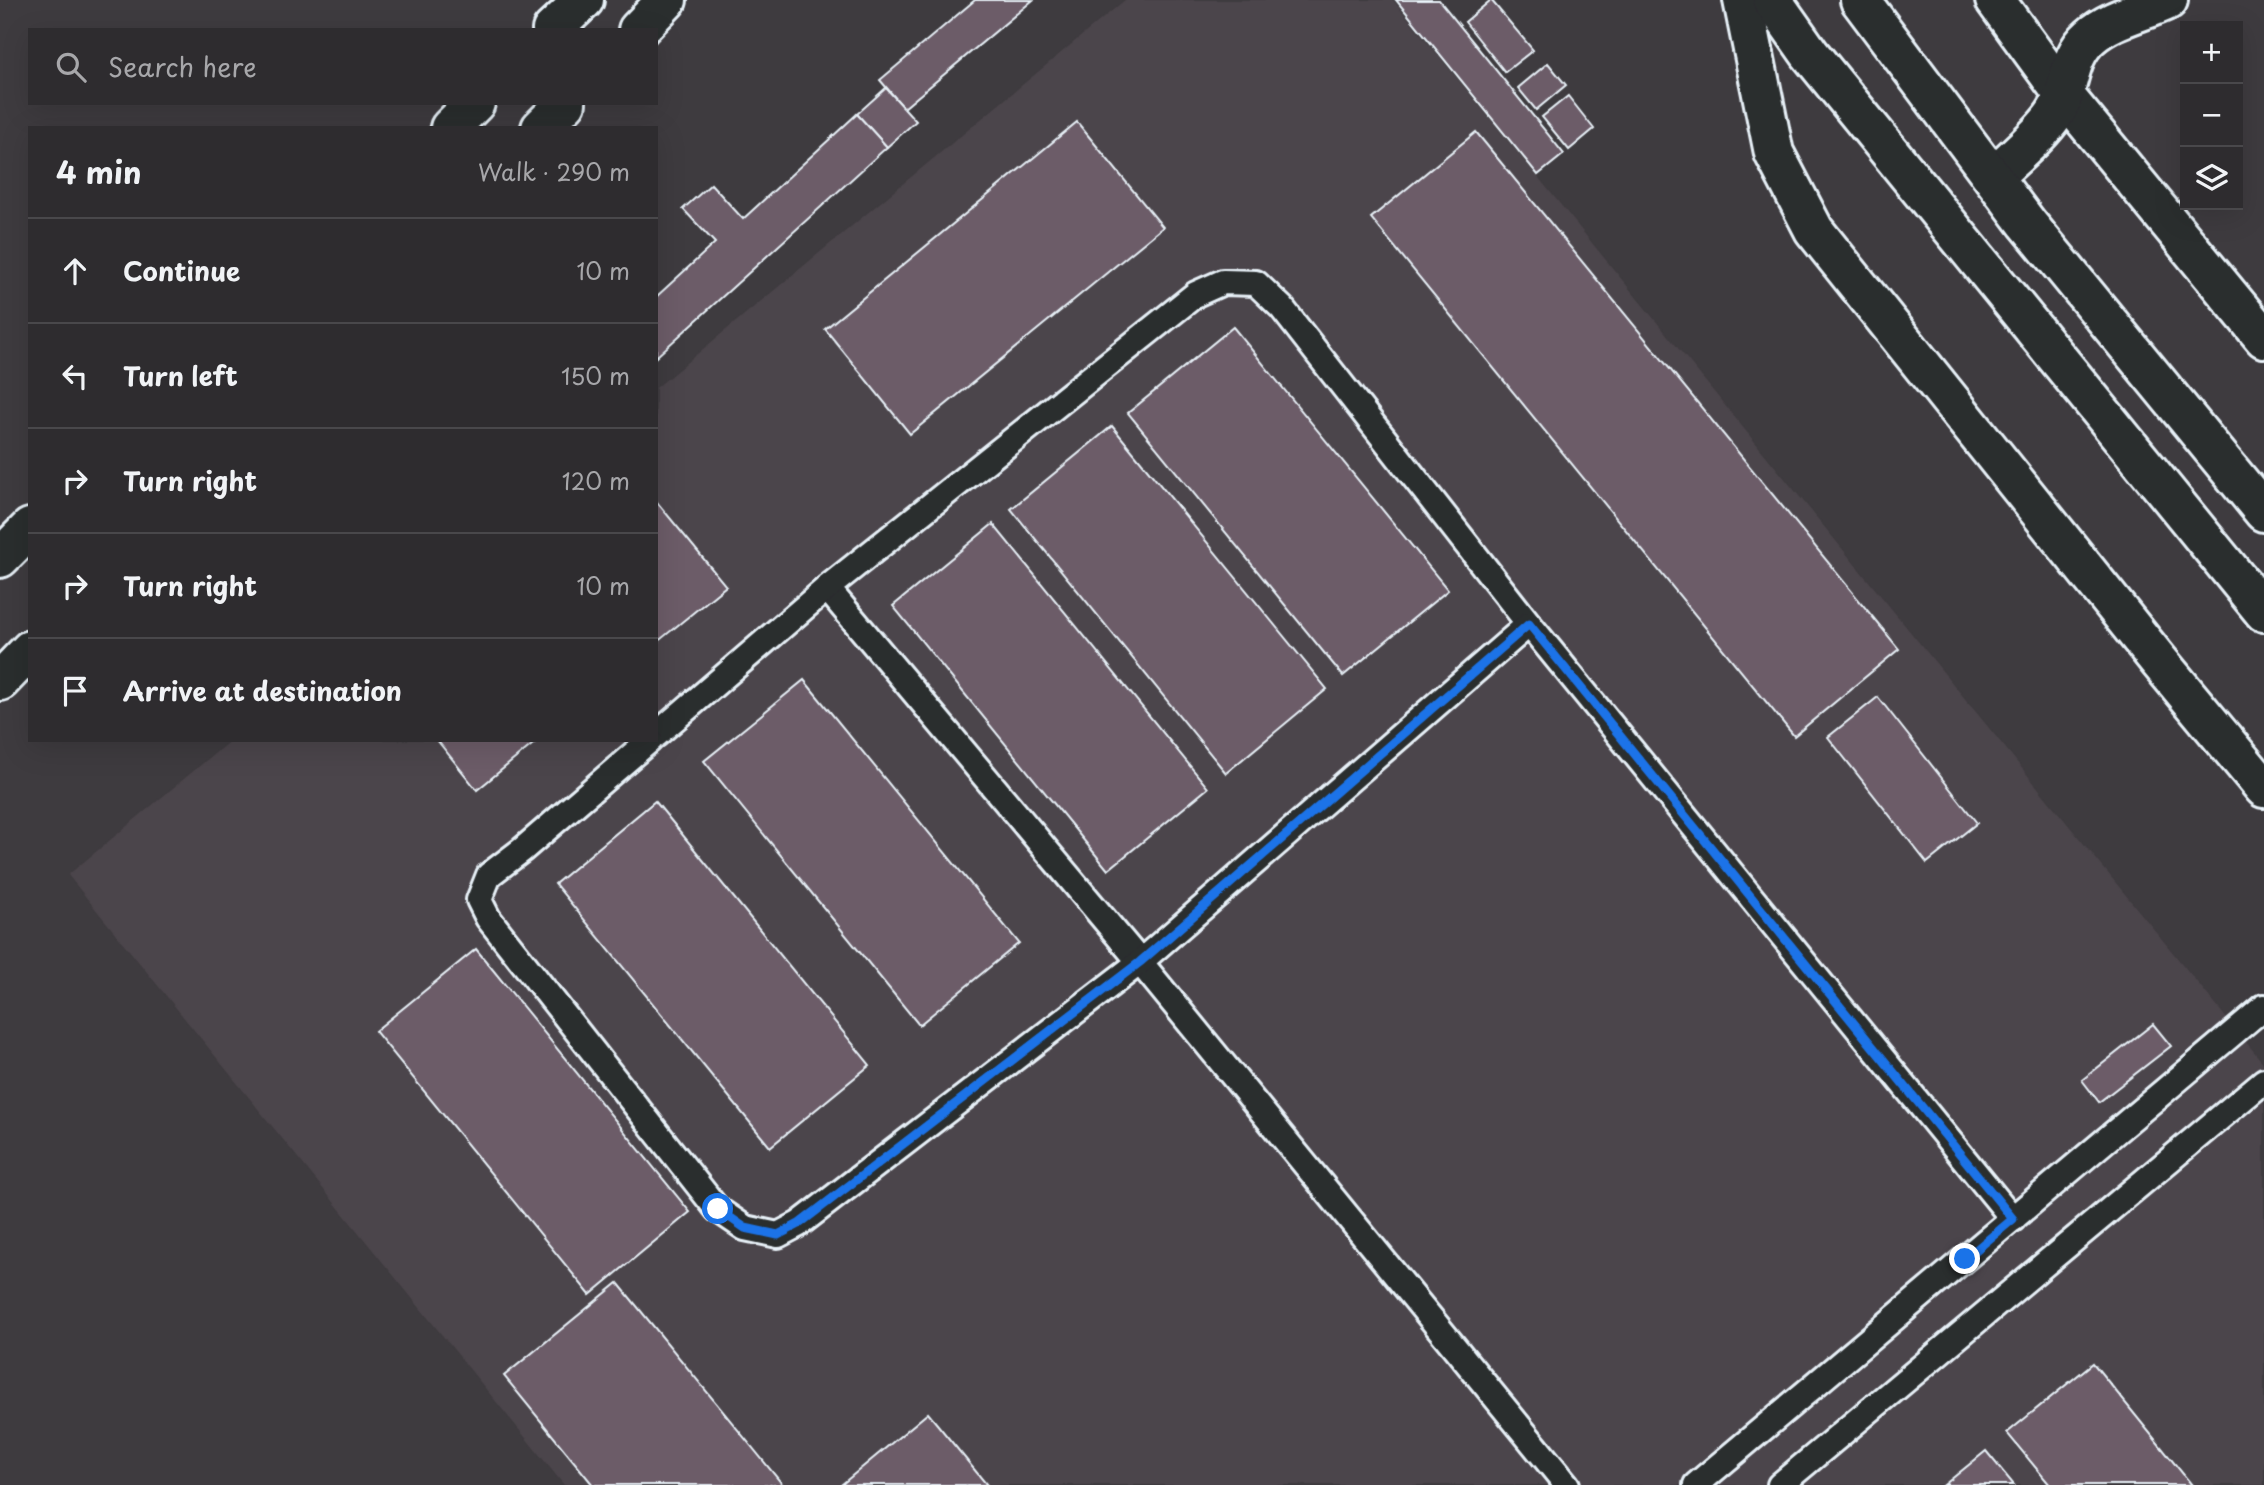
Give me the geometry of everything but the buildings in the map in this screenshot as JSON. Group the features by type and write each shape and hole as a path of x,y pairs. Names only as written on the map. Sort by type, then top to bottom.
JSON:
{"main road":[{"path":"554,28 584,0"},
{"path":"640,28 667,0"},
{"path":"1743,0 1774,153 1814,230 2158,660 2264,788"},
{"path":"1772,0 1810,54 2264,612"},
{"path":"1860,0 2027,223 2264,512"},
{"path":"1995,0 2064,95 2264,338"},
{"path":"1993,177 2054,115 2064,95 2068,73 2076,54 2088,39 2104,26 2165,1"},
{"path":"452,126 473,105"},
{"path":"543,126 564,105"},
{"path":"0,558 28,530"},
{"path":"0,681 28,652"}],"lane":[{"path":"658,733 827,588 1196,294 1223,282 1256,283 1282,308 1529,624 2013,1219"},
{"path":"827,588 1140,962 1567,1485"},
{"path":"648,742 489,875 478,901 496,929 718,1209 745,1228 778,1235 799,1224 1140,962 1529,624"},
{"path":"1696,1485 2264,1007"},
{"path":"1780,1485 2264,1082"}],"shaded area":[{"path":"1125,0 1393,0 2264,1064 2264,1485 564,1485 68,875 229,742 658,742 658,386"}],"route":[{"path":"718,1209 745,1228 778,1235 799,1224 1140,962 1529,624 2013,1219 1965,1259"}]}
